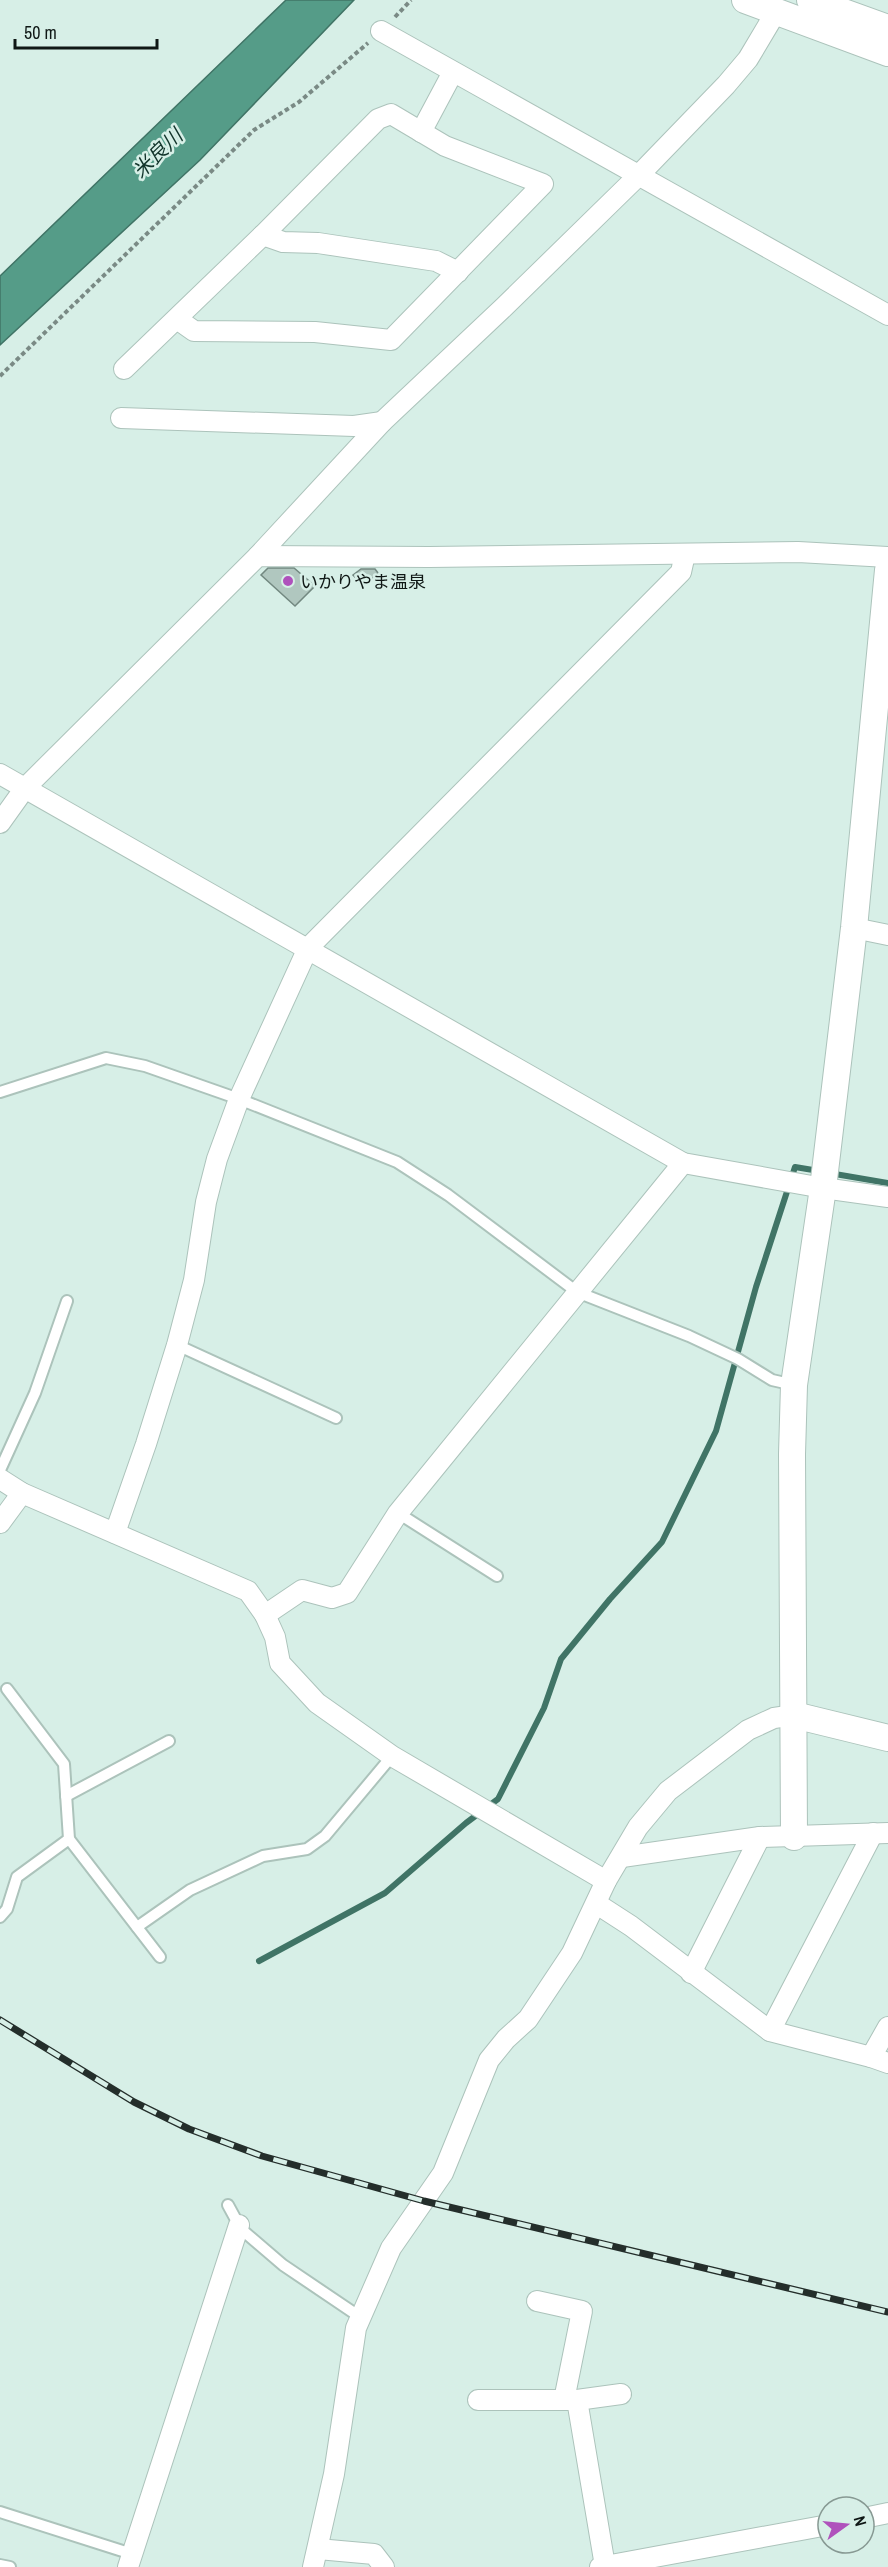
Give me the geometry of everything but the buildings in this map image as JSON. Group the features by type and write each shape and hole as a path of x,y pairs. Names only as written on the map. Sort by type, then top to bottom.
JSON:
{"street":[{"path":"745,0 778,6 888,53"},
{"path":"810,0 888,28"},
{"path":"0,823 25,788 258,556 382,422 638,176 726,85 748,59 778,6"},
{"path":"381,32 888,315"},
{"path":"421,132 453,72"},
{"path":"124,369 263,235 378,119 391,114 445,146 543,184 391,340 315,332 194,331 177,319"},
{"path":"263,235 283,242 318,243 436,261 458,272"},
{"path":"121,418 354,426 382,422"},
{"path":"258,556 798,552 888,557"},
{"path":"115,1533 177,1345 194,1281 206,1202 217,1159 239,1099 308,948 681,572 685,554"},
{"path":"795,1837 792,1465 794,1385 824,1188 854,928 888,570"},
{"path":"0,774 683,1163 888,1197"},
{"path":"854,928 888,935"},
{"path":"265,1615 302,1590 332,1598 346,1593 398,1513 683,1163"},
{"path":"0,1479 22,1493 248,1591 265,1615 275,1637 280,1663 317,1703 392,1756 606,1881"},
{"path":"0,1523 22,1493"},
{"path":"384,2567 374,2554 315,2558 334,2474 356,2328 392,2248 443,2173 489,2060 506,2039 528,2019 572,1953 606,1881 638,1827 668,1791 748,1730 774,1718 794,1715 888,1738"},
{"path":"622,1857 760,1837 881,1833"},
{"path":"770,2031 881,1833"},
{"path":"691,1973 760,1837"},
{"path":"597,1904 631,1926 770,2031 880,2060 888,2027"},
{"path":"130,2560 238,2225"},
{"path":"537,2301 582,2311 570,2400 602,2566 816,2526"},
{"path":"478,2400 570,2400 621,2394"}],"lane":[{"path":"0,1092 106,1058 145,1065 239,1099 397,1162 448,1195 577,1292 699,1341 738,1359 772,1380 794,1385"},
{"path":"0,1470 35,1393 67,1300"},
{"path":"177,1345 336,1418"},
{"path":"398,1513 497,1576"},
{"path":"7,1689 64,1764 69,1839 160,1957"},
{"path":"66,1796 169,1741"},
{"path":"137,1927 190,1890 263,1857 307,1849 325,1836 392,1756"},
{"path":"0,1917 7,1909 17,1877 69,1839"},
{"path":"228,2205 238,2225 283,2265 360,2317"},
{"path":"0,2512 130,2560"},
{"path":"0,2565 10,2567"}],"path":[{"path":"0,376 255,130 299,102 381,32 411,0"}],"water":[{"name":"米良川","path":"286,0 354,0 200,160 0,345 0,276"}],"waterway":[{"path":"259,1961 385,1893 466,1823 498,1799 544,1708 561,1659 610,1599 662,1542 716,1431 756,1287 795,1167 819,1171"},
{"path":"829,1173 888,1183"}],"railway":[{"path":"0,2020 134,2102 189,2129 262,2156 424,2201 888,2312"}],"place":[{"name":"いかりやま温泉","path":"288,581"}]}
